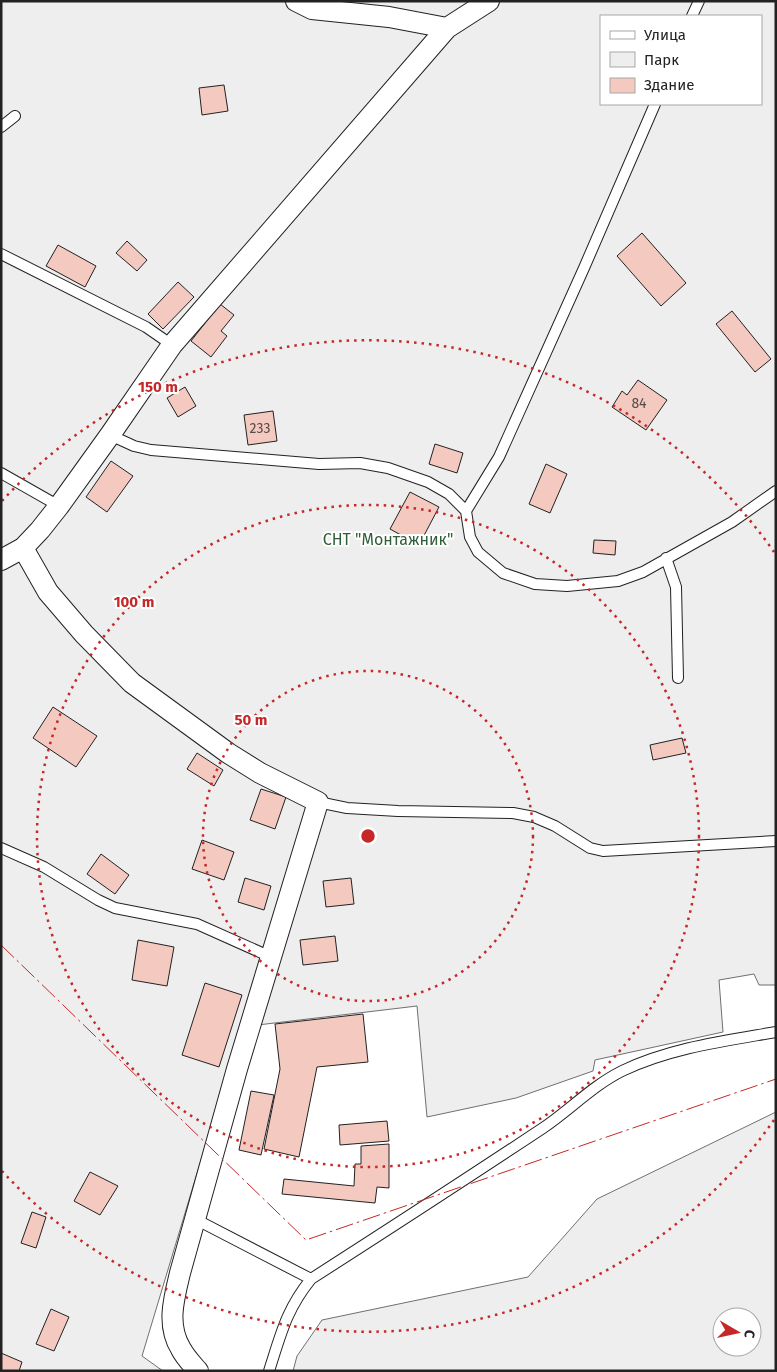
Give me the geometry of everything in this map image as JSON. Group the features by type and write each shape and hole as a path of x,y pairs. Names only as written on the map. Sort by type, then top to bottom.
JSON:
{"street":[{"path":"296,1 312,9 389,17 447,28"},
{"path":"1,560 23,548 40,530 110,435 172,344 447,28 489,1"},
{"path":"23,548 48,592 84,634 132,683 228,752 260,772 318,802 237,1069 194,1219 172,1305 173,1330 181,1349 198,1371"}],"lane":[{"path":"692,15 699,1"},
{"path":"466,511 499,457 655,105"},
{"path":"1,127 15,116"},
{"path":"1,254 146,327 172,344"},
{"path":"110,435 134,446 151,450 319,464 360,464 388,468 428,482 449,494 466,511 470,537 478,552 503,573 535,584 567,586 618,580 643,572 732,522 776,491"},
{"path":"1,473 59,506"},
{"path":"666,558 676,587 678,678"},
{"path":"318,802 347,808 398,811 513,813 534,817 555,826 590,848 602,851 776,841"},
{"path":"1,848 44,867 98,900 115,908 196,924 271,958"},
{"path":"269,1371 286,1318 298,1295 311,1279 548,1125 596,1086 622,1072 660,1056 724,1041 776,1032"},
{"path":"194,1219 311,1279"}],"green space":[{"name":"СНТ \"Монтажник\"","path":"1,1 776,1 776,985 759,985 754,974 719,980 723,1032 595,1060 593,1071 516,1098 427,1117 417,1006 241,1027 142,1356 163,1371 1,1371"},
{"path":"776,1112 776,1371 293,1371 297,1356 322,1320 528,1277 597,1199"}],"building":[{"path":"224,85 228,111 202,115 199,88"},
{"path":"642,233 686,283 661,306 617,256"},
{"path":"127,241 147,260 137,271 116,253"},
{"path":"58,245 96,266 85,287 46,266"},
{"path":"178,282 194,297 163,329 148,314"},
{"path":"220,304 234,315 221,331 227,336 211,357 191,341"},
{"path":"732,311 771,359 755,372 716,324"},
{"path":"638,380 667,400 646,430 612,407 622,391 627,395"},
{"path":"185,387 196,406 178,417 167,398"},
{"path":"273,411 277,441 248,445 244,415"},
{"path":"435,444 463,453 457,473 429,464"},
{"path":"111,461 133,476 107,512 86,497"},
{"path":"546,464 567,474 550,513 529,504"},
{"path":"410,492 439,507 419,545 390,529"},
{"path":"594,540 616,541 615,555 593,553"},
{"path":"53,707 97,736 76,767 33,738"},
{"path":"682,738 686,753 653,760 650,745"},
{"path":"197,753 223,770 214,786 187,769"},
{"path":"261,789 286,797 275,829 250,820"},
{"path":"202,840 234,852 224,880 192,869"},
{"path":"101,854 129,875 115,894 87,874"},
{"path":"245,878 271,886 264,910 238,902"},
{"path":"351,878 354,904 326,907 323,881"},
{"path":"335,936 338,961 303,965 300,940"},
{"path":"138,940 174,947 167,986 132,980"},
{"path":"205,983 242,995 219,1067 182,1055"},
{"path":"363,1014 368,1062 317,1067 299,1157 264,1149 280,1069 275,1024"},
{"path":"251,1091 274,1095 261,1155 239,1150"},
{"path":"387,1121 389,1141 340,1145 339,1125"},
{"path":"389,1144 389,1188 377,1187 375,1203 282,1194 284,1179 354,1186 355,1164 361,1164 361,1146"},
{"path":"90,1172 118,1186 100,1215 74,1201"},
{"path":"32,1212 46,1217 36,1248 21,1243"},
{"path":"51,1309 69,1317 54,1351 36,1344"},
{"path":"1,1353 22,1362 19,1371 1,1371"}],"power":[{"path":"1,945 306,1240 776,1079"}]}
